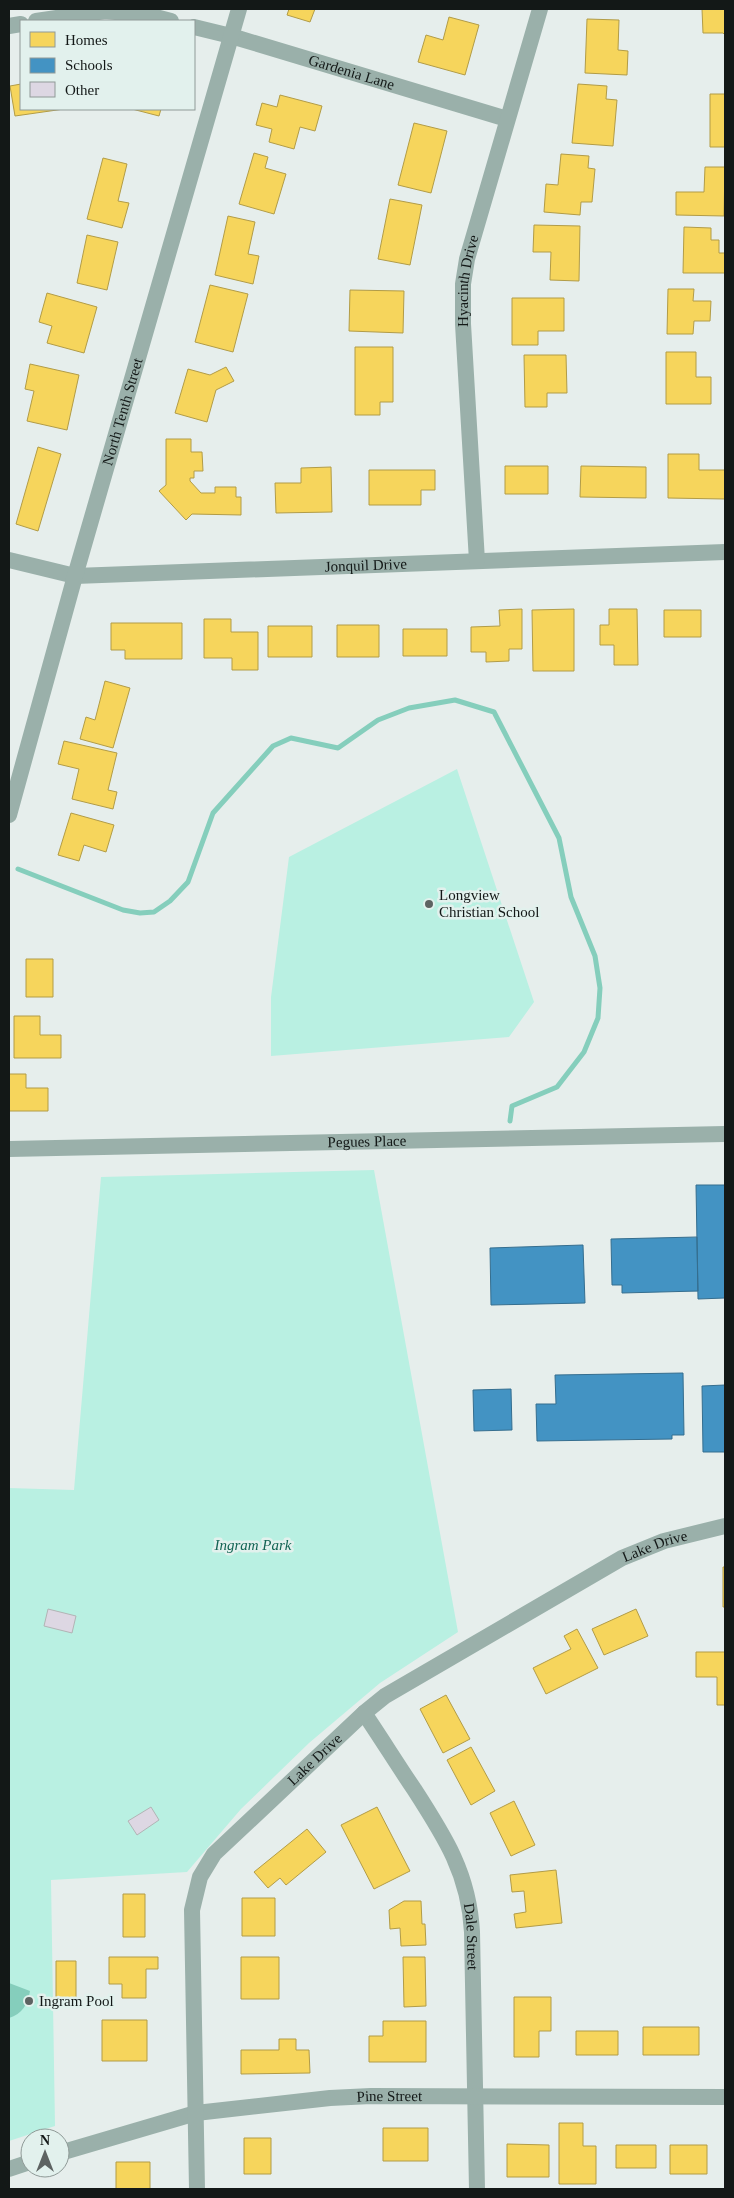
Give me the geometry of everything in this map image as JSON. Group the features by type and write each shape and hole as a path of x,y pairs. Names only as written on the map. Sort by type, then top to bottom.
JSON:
{"street":[{"name":"North Tenth Street","path":"9,815 75,576 239,9"},
{"name":"Hyacinth Drive","path":"477,561 463,324 463,284 467,259 540,9"},
{"path":"43,20 105,11 166,20"},
{"name":"Gardenia Lane","path":"195,27 231,36 508,119"},
{"name":"Jonquil Drive","path":"9,560 75,576 725,552"},
{"name":"Pegues Place","path":"9,1149 725,1134"},
{"name":"Lake Drive","path":"197,2189 192,1919 195,1894 200,1877 214,1854 364,1713 385,1696 614,1562 664,1541 725,1526"},
{"name":"Dale Street","path":"364,1713 444,1835 464,1882 472,1932 477,2189"},
{"name":"Pine Street","path":"70,2150 196,2113 330,2098 475,2096 725,2098"}],"green space":[{"path":"457,769 534,1002 509,1037 271,1056 271,997 289,857"},
{"name":"Ingram Park","path":"374,1170 458,1632 380,1683 309,1743 241,1809 187,1872 51,1880 55,2126 49,2128 20,2128 20,2137 9,2141 9,1488 74,1490 101,1177"}],"shaded area":[{"path":"9,1983 30,1991 24,2008 9,2018"}],"building: Homes":[{"path":"289,9 315,9 310,22 287,15"},
{"path":"702,9 725,9 725,35 723,33 703,33"},
{"path":"449,17 479,25 465,75 418,62 426,35 443,40"},
{"path":"587,19 619,20 618,50 628,51 627,75 585,73"},
{"path":"20,84 20,110 57,110 15,116 10,86"},
{"path":"578,84 607,86 606,99 617,100 613,146 572,143"},
{"path":"710,94 725,94 725,147 710,147"},
{"path":"280,95 322,106 315,131 300,127 294,149 269,142 272,129 256,125 262,103 277,107"},
{"path":"136,110 161,110 159,116"},
{"path":"414,123 447,131 431,193 398,185"},
{"path":"254,153 268,157 265,168 286,174 274,214 239,204"},
{"path":"561,154 589,156 588,168 595,169 592,202 581,202 580,215 544,212 546,184 558,185"},
{"path":"103,158 127,164 118,201 129,203 122,228 87,219"},
{"path":"705,167 725,167 724,216 676,215 676,192 704,192"},
{"path":"390,199 422,205 410,265 378,259"},
{"path":"228,216 255,222 248,254 259,256 253,284 215,275"},
{"path":"534,225 580,226 579,281 550,280 551,252 533,252"},
{"path":"684,227 711,228 711,240 719,240 719,253 725,253 725,273 683,273"},
{"path":"87,235 118,242 107,290 77,283"},
{"path":"210,285 248,294 233,352 195,342"},
{"path":"668,289 694,289 693,301 711,301 710,321 694,321 693,334 667,334"},
{"path":"350,290 404,291 403,333 349,331"},
{"path":"47,293 97,307 84,353 47,343 52,326 39,322"},
{"path":"512,298 564,298 564,331 538,331 538,345 512,345"},
{"path":"355,347 393,347 393,402 380,402 380,415 355,415"},
{"path":"666,352 696,352 696,377 711,377 711,404 666,404"},
{"path":"524,355 566,355 567,393 547,393 547,407 525,407"},
{"path":"30,364 79,375 67,430 27,421 34,391 25,389"},
{"path":"226,367 234,381 216,390 207,422 175,413 188,369 210,375"},
{"path":"166,439 191,439 191,452 202,452 203,471 194,471 194,478 190,478 190,481 201,493 215,493 215,487 236,487 236,497 241,497 241,515 192,514 186,520 159,491 166,485"},
{"path":"38,447 61,454 38,531 16,524"},
{"path":"668,454 699,454 699,470 725,470 725,499 668,498"},
{"path":"505,466 548,466 548,494 505,494"},
{"path":"581,466 646,467 646,498 580,497"},
{"path":"331,467 332,512 276,513 275,483 301,483 301,468"},
{"path":"369,470 435,470 435,490 421,490 421,505 369,505"},
{"path":"522,609 522,649 509,649 509,661 486,662 486,652 471,652 471,627 500,626 499,610"},
{"path":"574,609 574,671 533,671 532,610"},
{"path":"609,609 637,609 638,665 614,665 614,645 600,645 600,625 609,625"},
{"path":"664,610 701,610 701,637 664,637"},
{"path":"204,619 231,619 231,632 258,632 258,670 232,670 232,658 204,658"},
{"path":"111,623 182,623 182,659 125,659 125,650 111,650"},
{"path":"337,625 379,625 379,657 337,657"},
{"path":"268,626 312,626 312,657 268,657"},
{"path":"403,629 447,629 447,656 403,656"},
{"path":"105,681 130,688 113,748 80,739 86,717 95,720"},
{"path":"64,741 117,753 108,790 117,792 113,809 72,799 79,769 58,764"},
{"path":"71,813 114,825 106,852 84,845 79,861 58,855"},
{"path":"26,959 53,959 53,997 26,997"},
{"path":"14,1016 40,1016 40,1035 61,1035 61,1058 14,1058"},
{"path":"9,1074 26,1074 26,1088 48,1088 48,1111 9,1111"},
{"path":"723,1567 725,1567 725,1607 723,1607"},
{"path":"636,1609 648,1636 604,1655 592,1629"},
{"path":"577,1629 598,1668 546,1694 533,1668 571,1649 564,1636"},
{"path":"696,1652 725,1652 725,1705 717,1705 717,1677 696,1677"},
{"path":"446,1695 470,1739 443,1753 420,1709"},
{"path":"471,1747 495,1791 471,1805 447,1760"},
{"path":"514,1801 535,1845 511,1856 490,1813"},
{"path":"377,1807 410,1871 374,1889 341,1825"},
{"path":"307,1829 326,1852 286,1885 280,1878 268,1888 254,1872"},
{"path":"556,1870 562,1923 516,1928 514,1914 526,1912 524,1891 512,1892 510,1875"},
{"path":"123,1894 145,1894 145,1937 123,1937"},
{"path":"242,1898 275,1898 275,1936 242,1936"},
{"path":"404,1901 421,1901 422,1924 425,1924 426,1945 401,1946 400,1928 390,1929 389,1910"},
{"path":"109,1957 158,1957 158,1969 146,1969 146,1998 122,1998 122,1984 109,1984"},
{"path":"241,1957 279,1957 279,1999 241,1999"},
{"path":"403,1957 425,1957 426,2006 404,2007"},
{"path":"56,1961 76,1961 76,2006 56,2006"},
{"path":"514,1997 551,1997 551,2031 539,2031 539,2057 514,2057"},
{"path":"102,2020 147,2020 147,2061 102,2061"},
{"path":"383,2021 426,2021 426,2062 369,2062 369,2036 383,2036"},
{"path":"643,2027 699,2027 699,2055 643,2055"},
{"path":"576,2031 618,2031 618,2055 576,2055"},
{"path":"279,2039 296,2039 296,2050 309,2050 310,2073 241,2074 241,2050 279,2050"},
{"path":"559,2123 583,2123 583,2146 596,2146 596,2184 559,2184"},
{"path":"383,2128 428,2128 428,2161 383,2161"},
{"path":"244,2138 271,2138 271,2174 244,2174"},
{"path":"507,2144 549,2145 549,2177 507,2177"},
{"path":"616,2145 656,2145 656,2168 616,2168"},
{"path":"670,2145 707,2145 707,2174 670,2174"},
{"path":"116,2162 150,2162 150,2189 116,2189"}],"building: Schools":[{"path":"696,1185 725,1185 725,1298 698,1299"},
{"path":"697,1237 698,1291 622,1293 622,1285 612,1285 611,1239"},
{"path":"583,1245 585,1303 491,1305 490,1248"},
{"path":"683,1373 684,1435 672,1435 672,1439 537,1441 536,1404 556,1404 555,1375"},
{"path":"725,1385 725,1452 703,1452 702,1386"},
{"path":"511,1389 512,1430 474,1431 473,1390"}],"building: Other":[{"path":"48,1609 76,1616 72,1633 44,1626"},
{"path":"151,1807 159,1820 137,1835 128,1821"}],"waterway":[{"path":"18,869 123,910 140,913 154,912 170,901 188,882 213,813 273,746 291,738 338,748 378,720 409,708 455,700 494,712 559,838 571,897 595,956 600,988 598,1018 584,1052 557,1087 512,1106 510,1121"}],"place":[{"name":"Longview Christian School","path":"429,904"},
{"name":"Ingram Pool","path":"29,2001"}]}
